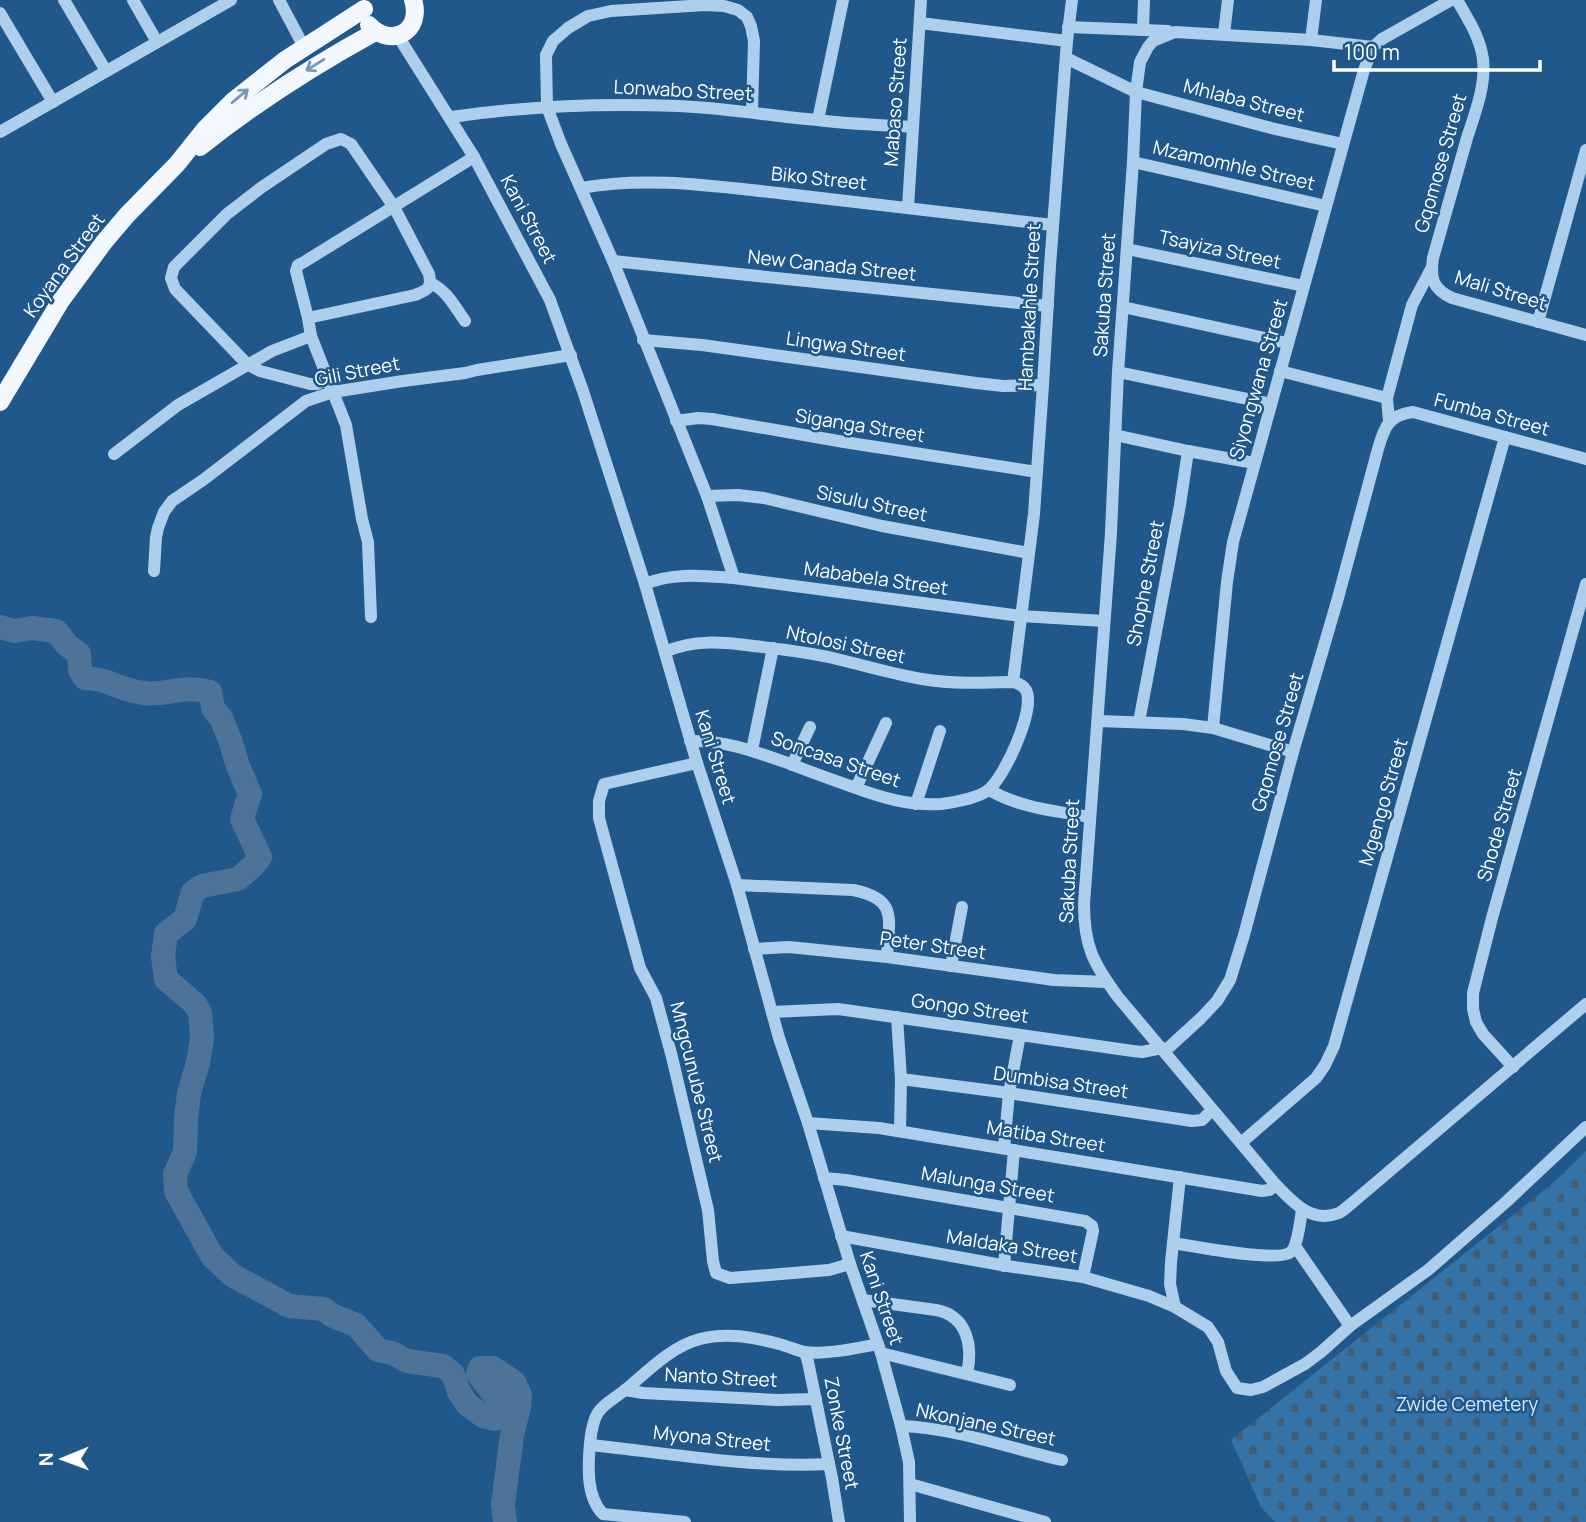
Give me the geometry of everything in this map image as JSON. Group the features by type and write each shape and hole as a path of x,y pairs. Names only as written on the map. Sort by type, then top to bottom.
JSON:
{"main road":[{"path":"365,5 365,18 375,32 382,36 398,36 412,26 415,5 432,0"},
{"name":"Koyana Street","path":"0,402 60,302 104,242 177,164 192,144 233,101 275,67 365,5"},
{"name":"Koyana Street","path":"177,164 291,80 375,32"}],"street":[{"path":"64,0 106,71"},
{"path":"133,0 158,42"},
{"path":"0,132 158,42 211,5 230,0"},
{"path":"279,0 304,47"},
{"path":"818,120 843,0"},
{"name":"Mabaso Street","path":"908,206 921,0"},
{"name":"Hambakahle Street","path":"1017,683 1021,616 1037,472 1053,225 1072,0"},
{"path":"1143,30 1144,0"},
{"path":"1224,34 1228,0"},
{"path":"1311,40 1316,0"},
{"path":"1068,27 1224,34 1373,47 1382,39 1451,0"},
{"name":"Gqomose Street","path":"1387,398 1412,305 1432,263 1482,85 1484,71 1480,46 1457,0"},
{"path":"734,578 707,496 547,107 546,55 553,41 568,28 607,6 724,6 738,10 747,17 751,26 754,41 752,112"},
{"path":"0,13 53,102"},
{"path":"920,23 1067,41"},
{"name":"Sakuba Street","path":"1175,32 1159,38 1148,47 1140,62 1136,92 1118,372 1111,533 1084,926 1088,948 1107,982 1276,1185 1302,1210"},
{"name":"Kani Street","path":"398,36 474,157 550,300 571,355 645,584 690,741 737,885 779,1038 808,1123 850,1264 880,1348 909,1462 910,1522"},
{"name":"Siyongwana Street","path":"1213,729 1233,542 1343,144 1373,47"},
{"name":"Mhlaba Street","path":"1066,58 1136,92 1343,144"},
{"name":"Lonwabo Street","path":"451,117 547,107 678,106 913,127"},
{"path":"308,318 415,295 428,288 431,283 429,274 394,207 351,144 341,139 334,140 262,187 227,214 174,267 171,278 175,289 247,364 268,374 330,386"},
{"path":"1538,322 1586,150"},
{"path":"372,617 368,542 346,425 311,336 296,271 298,265 474,157"},
{"name":"Mzamomhle Street","path":"1133,162 1326,206"},
{"name":"Biko Street","path":"582,188 608,183 659,181 908,206 1053,225"},
{"name":"Tsayiza Street","path":"1127,249 1304,286"},
{"name":"New Canada Street","path":"612,261 1048,306"},
{"name":"Mali Street","path":"1432,263 1435,285 1444,295 1586,335"},
{"path":"431,283 447,295 465,321"},
{"path":"1123,307 1287,343"},
{"path":"114,454 178,405 247,364 278,348 311,336"},
{"name":"Lingwa Street","path":"643,340 702,345 976,383 1003,386 1043,385"},
{"name":"Gili Street","path":"154,571 158,528 172,501 330,386 403,381 571,355"},
{"path":"1280,371 1387,398 1389,421"},
{"path":"1118,372 1271,404"},
{"name":"Fumba Street","path":"1389,421 1403,413 1413,412 1586,459"},
{"name":"Siganga Street","path":"676,421 712,419 1037,472"},
{"name":"Gqomose Street","path":"1163,1049 1201,1018 1217,1001 1230,980 1378,449 1389,421"},
{"path":"1115,435 1254,463"},
{"name":"Mgengo Street","path":"1241,1143 1316,1078 1334,1046 1505,437"},
{"name":"Shophe Street","path":"1139,722 1188,451"},
{"name":"Sisulu Street","path":"707,496 764,498 882,526 1029,554"},
{"name":"Mababela Street","path":"645,584 673,577 734,578 1021,616 1104,621"},
{"name":"Shode Street","path":"1513,1068 1476,1022 1473,993 1586,584"},
{"name":"Ntolosi Street","path":"665,652 678,646 719,642 829,657 923,679 1017,683"},
{"path":"752,750 773,648"},
{"path":"1017,683 1026,690 1025,721 998,779 989,790 1006,800 1027,806 1090,817"},
{"path":"1098,721 1183,724 1213,729 1293,752"},
{"path":"856,788 886,723"},
{"path":"792,765 810,727"},
{"path":"916,804 940,731"},
{"name":"Soncasa Street","path":"690,741 721,743 752,750 874,795 916,804 942,804 977,796 989,790"},
{"name":"Mngcunube Street","path":"697,763 604,784 599,801 599,818 640,968 656,998 672,1057 708,1210 716,1273 730,1278 792,1274 829,1270 850,1264"},
{"path":"737,885 853,890 870,894 882,901 888,910 887,957"},
{"path":"951,966 962,907"},
{"name":"Peter Street","path":"754,949 789,947 887,957 1054,980 1107,982"},
{"path":"1173,1243 1272,1256 1287,1254 1295,1246 1302,1210 1324,1215 1339,1213 1586,1004"},
{"name":"Gongo Street","path":"772,1012 838,1009 1133,1051 1163,1049"},
{"path":"897,1017 901,1079 900,1131"},
{"path":"1004,1266 1009,1207 1009,1093 1020,1034"},
{"name":"Dumbisa Street","path":"901,1079 1192,1121 1202,1120 1212,1110"},
{"name":"Matiba Street","path":"808,1123 900,1131 1262,1191 1276,1185"},
{"path":"1295,1246 1350,1326 1427,1270 1506,1202 1586,1127"},
{"path":"1175,1307 1170,1284 1180,1177"},
{"name":"Malunga Street","path":"824,1178 1085,1221 1092,1226 1093,1231 1083,1277"},
{"name":"Maldaka Street","path":"841,1236 1004,1266 1083,1277 1149,1296 1175,1307 1208,1327 1218,1342 1226,1371 1237,1388 1251,1390 1264,1387 1305,1364 1350,1326"},
{"path":"863,1300 936,1310 953,1316 968,1340 970,1359 967,1374"},
{"path":"685,1522 603,1514 593,1500 590,1445 592,1428 603,1405 671,1353 699,1339 744,1336 805,1352 880,1348 1010,1385"},
{"name":"Zonke Street","path":"805,1352 839,1522"},
{"name":"Nanto Street","path":"625,1390 777,1400 816,1399"},
{"name":"Nkonjane Street","path":"901,1426 950,1432 1062,1460"},
{"name":"Myona Street","path":"590,1445 741,1462 798,1466 829,1464"},
{"path":"910,1484 1045,1522"}],"green space":[{"name":"Zwide Cemetery","path":"1586,1151 1586,1522 1275,1522 1261,1507 1231,1440 1553,1183"}],"waterway":[{"path":"0,627 14,631 32,628 56,631 67,645 79,654 80,670 85,678 102,680 144,693 192,689 210,692 213,708 221,718 250,794 242,819 260,857 238,879 202,886 193,892 185,919 166,934 163,956 166,979 195,1004 200,1013 202,1038 189,1093 185,1152 175,1174 176,1191 212,1256 232,1275 289,1306 324,1309 331,1315 356,1325 378,1350 392,1353 407,1361 443,1366 453,1374 459,1392 467,1404 483,1416 494,1419 499,1414 495,1395 478,1373 480,1368 493,1368 514,1382 520,1395 503,1504 505,1522"}]}
